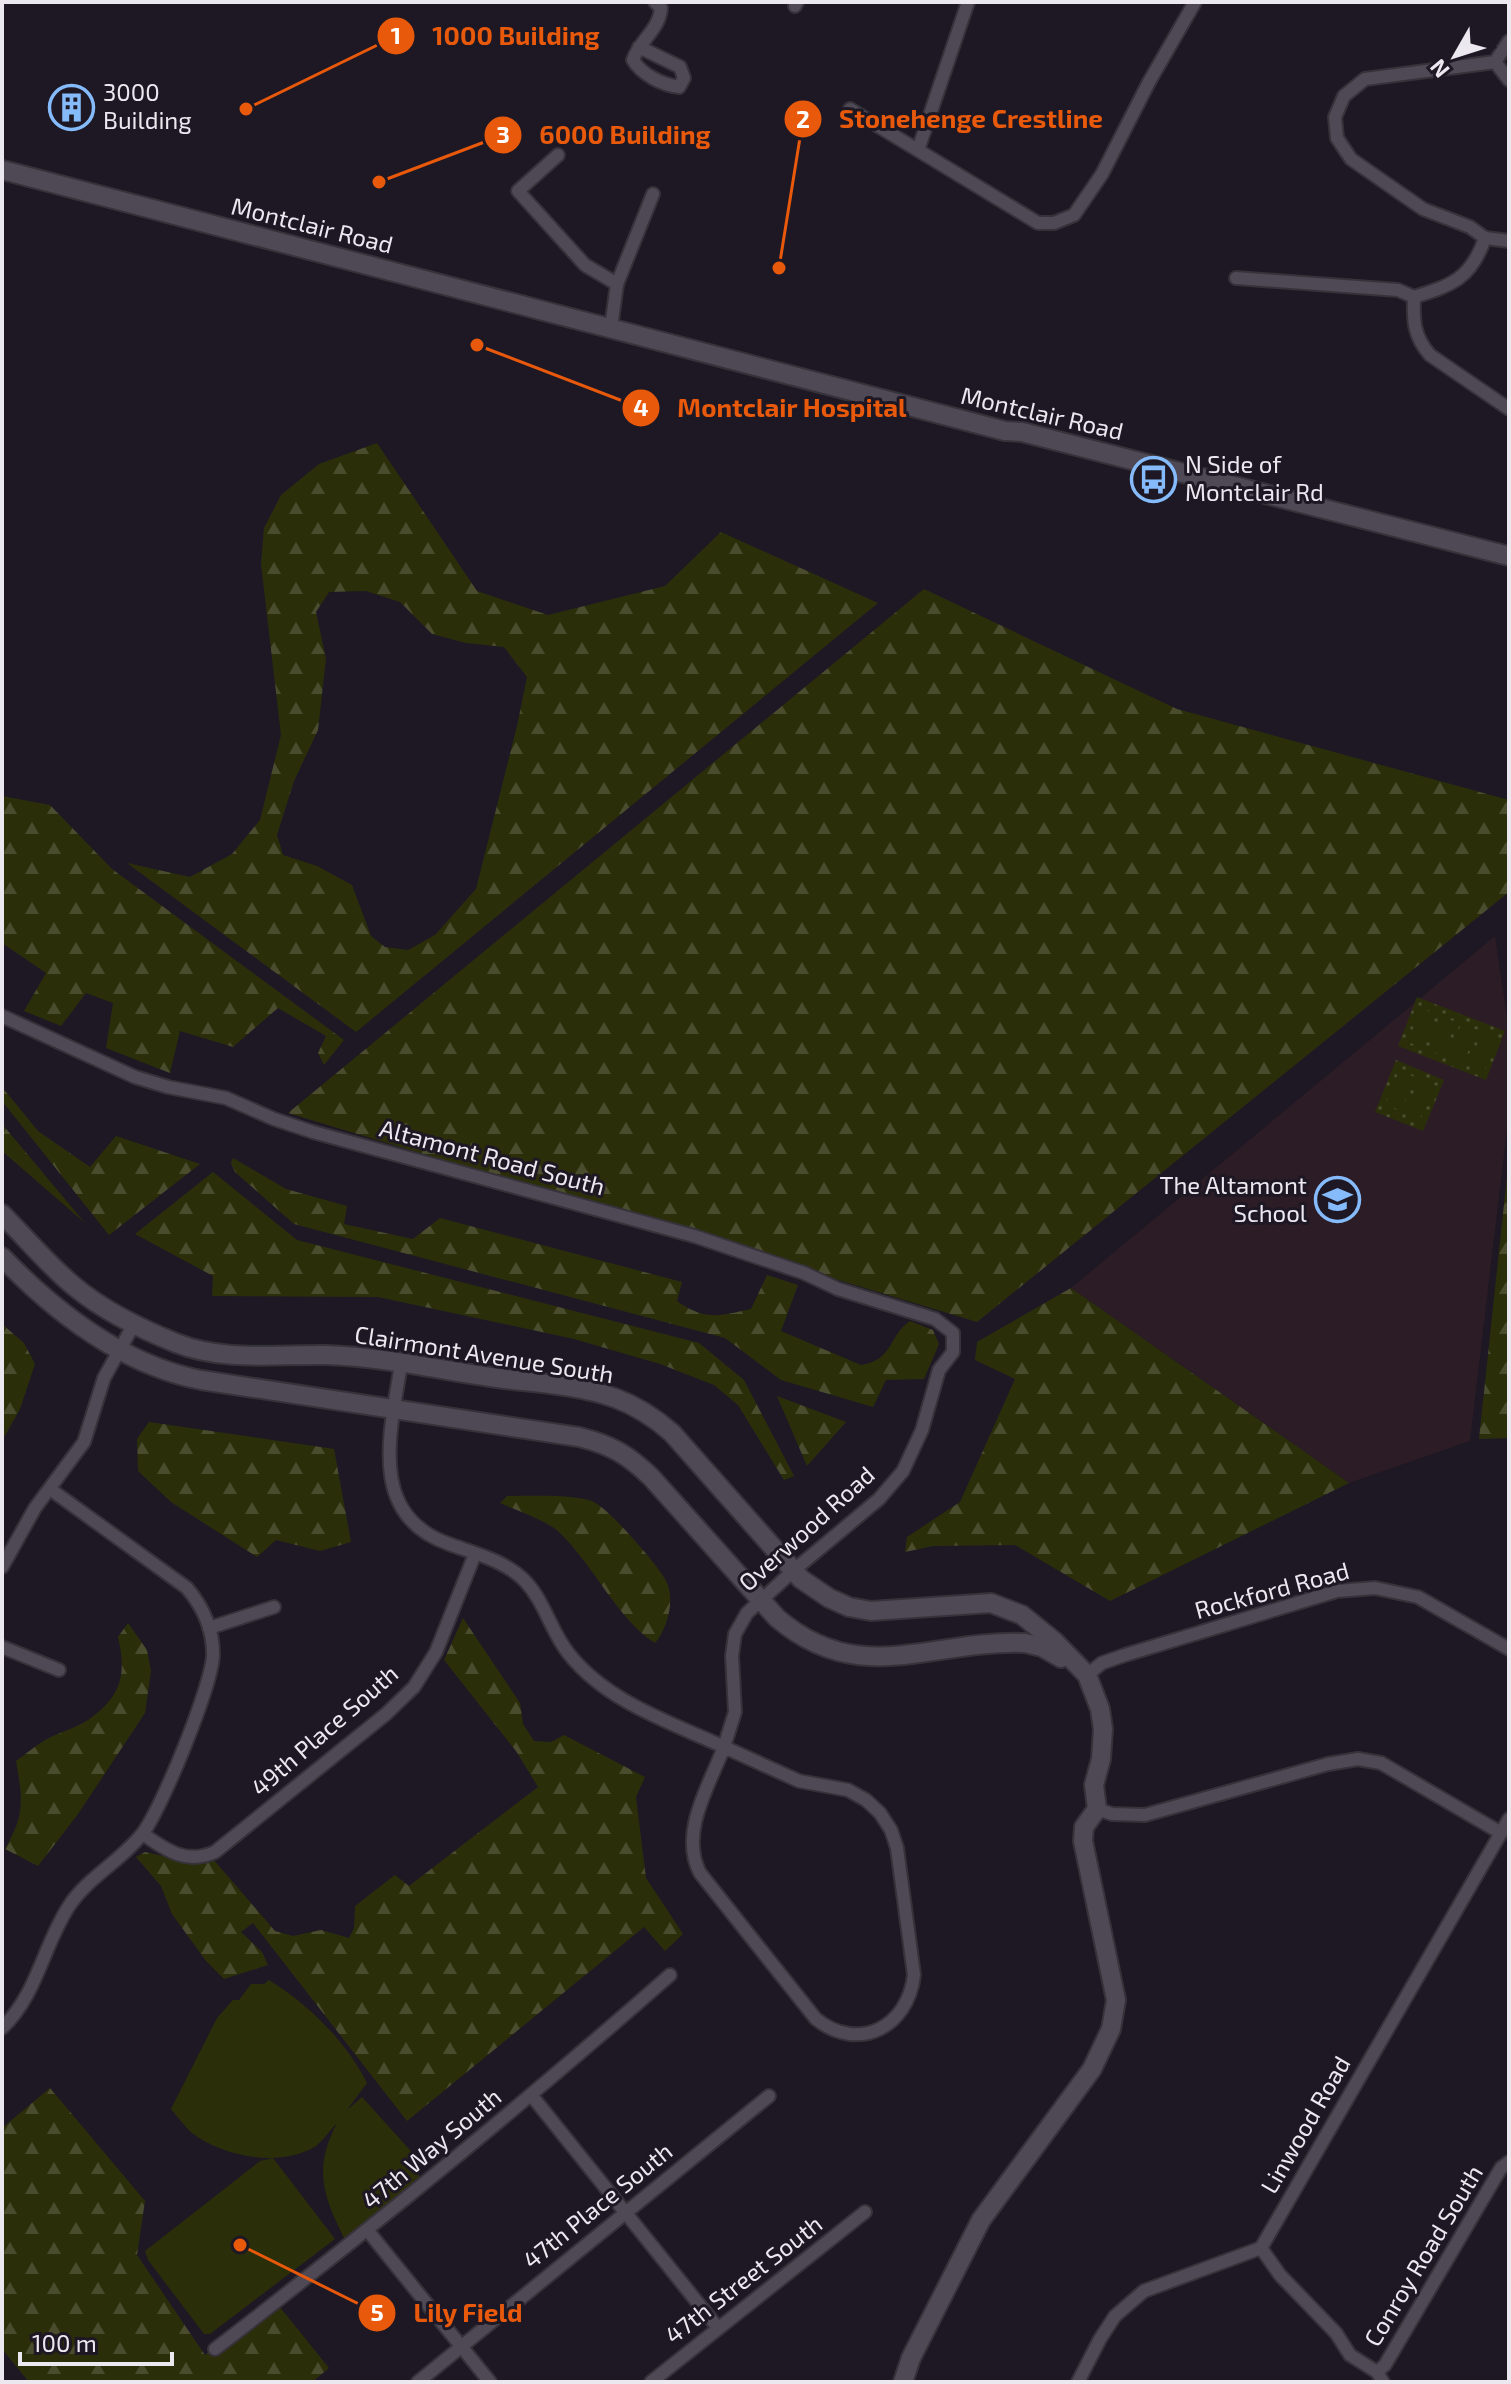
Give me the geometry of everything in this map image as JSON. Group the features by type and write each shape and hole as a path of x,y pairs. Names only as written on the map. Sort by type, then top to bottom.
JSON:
{"street":[{"path":"639,47 659,21 661,8 655,2"},
{"path":"918,150 968,2"},
{"path":"850,109 1038,223 1054,223 1074,215 1102,174 1191,3"},
{"path":"1509,41 1495,62 1365,79 1344,96 1335,117 1337,138 1351,159 1423,209 1470,227 1485,238 1509,241"},
{"path":"1495,62 1509,80"},
{"path":"558,155 518,191 585,265 617,284"},
{"name":"Montclair Road","path":"2,170 1005,431 1022,432 1509,556"},
{"path":"611,328 617,284 653,194"},
{"path":"1236,278 1398,290 1414,297 1449,286 1469,271 1478,259 1485,238"},
{"path":"1414,297 1413,324 1420,343 1430,355 1509,409"},
{"name":"Altamont Road South","path":"2,1016 150,1082 226,1098 301,1129 694,1236 804,1273 838,1289 935,1319 953,1333 953,1352"},
{"name":"Clairmont Avenue South","path":"2,1214 75,1287 134,1324 179,1344 215,1352 264,1356 328,1355 584,1390 612,1397 639,1409 682,1442 793,1571 819,1593 860,1609 991,1603 1022,1615 1039,1627 1087,1675 1100,1709 1103,1729 1101,1759 1094,1785 1097,1809 1084,1827 1083,1841 1116,2000 1111,2029 1092,2069 981,2220 911,2358 903,2382"},
{"path":"2,1257 53,1307 120,1349 160,1369 187,1378 579,1437 607,1444 631,1458 651,1477 760,1601 799,1635 824,1647 852,1655 880,1658 1025,1643 1050,1650 1087,1675"},
{"path":"2,1567 26,1522 84,1442 100,1388 134,1324"},
{"name":"Overwood Road","path":"724,1747 799,1781 838,1787 857,1794 874,1806 891,1830 898,1858 914,1975 910,1994 901,2012 881,2029 864,2034 847,2034 830,2029 816,2019 700,1873 693,1859 691,1837 735,1712 732,1656 735,1634 747,1613 879,1499 903,1471 922,1430 939,1370 953,1352"},
{"path":"401,1364 389,1469 399,1502 412,1521 427,1534 505,1566 526,1582 563,1647 579,1667 600,1685 624,1700 724,1747"},
{"path":"2,2028 27,1997 71,1902 90,1880 143,1834 153,1818 207,1687 212,1664 209,1628 194,1597 179,1580 50,1489"},
{"name":"49th Place South","path":"143,1834 168,1851 184,1857 200,1857 215,1852 386,1714 414,1687 436,1652 475,1554"},
{"name":"Rockford Road","path":"1087,1675 1102,1663 1337,1591 1375,1588 1418,1597 1509,1649"},
{"path":"209,1628 274,1607"},
{"path":"2,1647 59,1670"},
{"path":"1097,1809 1112,1814 1145,1815 1328,1764 1358,1759 1381,1763 1501,1833"},
{"name":"Linwood Road","path":"1261,2248 1509,1819"},
{"name":"47th Way South","path":"215,2349 368,2231 532,2096 670,1975"},
{"path":"532,2096 718,2328"},
{"name":"47th Place South","path":"418,2382 769,2096"},
{"name":"Conroy Road South","path":"1380,2377 1501,2168 1509,2162"},
{"name":"47th Street South","path":"651,2382 865,2212"},
{"path":"368,2231 490,2382"},
{"path":"1078,2382 1115,2316 1144,2291 1261,2248 1280,2275 1336,2333 1350,2355 1380,2377"}],"shaded area":[{"name":"The Altamont School","path":"1495,936 1509,1031 1509,1112 1470,1441 1349,1483 1071,1288"}],"green space":[{"path":"377,443 477,591 548,615 665,586 721,532 878,603 356,1032 127,863 190,877 232,854 260,820 281,735 261,564 264,528 281,495 319,464","holes":["366,591 400,602 432,634 466,643 504,647 527,677 476,889 435,935 408,950 385,947 371,936 352,885 317,866 283,855 277,835 294,781 318,730 326,659 316,612 329,592"]},
{"path":"924,589 1177,709 1509,800 1509,892 977,1322 288,1113"},
{"path":"2,796 50,805 112,869 344,1040 324,1065 318,1053 326,1036 278,1008 233,1047 180,1031 170,1073 106,1048 113,1003 86,993 61,1026 24,1011 46,973 2,943"},
{"path":"1417,997 1505,1031 1486,1080 1398,1046"},
{"path":"1421,1008 1436,1014 1423,1048 1408,1042"},
{"path":"1441,1016 1456,1022 1443,1056 1428,1050"},
{"path":"1461,1024 1477,1030 1463,1064 1448,1058"},
{"path":"1482,1032 1497,1038 1484,1072 1469,1066"},
{"path":"1396,1060 1444,1080 1423,1131 1375,1112"},
{"path":"1399,1071 1415,1077 1401,1111 1385,1104"},
{"path":"1419,1079 1434,1086 1420,1119 1405,1113"},
{"path":"2,1087 38,1131 90,1167 116,1136 200,1164 109,1235 2,1101"},
{"path":"2,1124 85,1223 2,1151"},
{"path":"1509,1157 1509,1438 1479,1439"},
{"path":"233,1158 286,1189 347,1206 344,1224 413,1239 440,1218 682,1282 677,1301 704,1314 721,1315 751,1309 767,1275 798,1285 781,1331 861,1365 885,1353 910,1321 933,1330 939,1344 924,1379 886,1380 873,1407 781,1380 725,1338 294,1224 235,1172 231,1163"},
{"path":"213,1172 297,1240 699,1343 744,1380 794,1476 784,1480 738,1405 714,1385 660,1364 574,1339 378,1297 212,1296 213,1276 135,1234"},
{"path":"1071,1288 1349,1483 1110,1601 1015,1545 933,1546 905,1552 907,1537 960,1502 1015,1379 975,1360 977,1342"},
{"path":"2,1324 24,1343 35,1364 20,1409 2,1441"},
{"path":"777,1396 846,1422 807,1466"},
{"path":"149,1422 334,1449 351,1542 320,1551 276,1540 257,1557 171,1502 138,1471 137,1439"},
{"path":"507,1496 586,1499 611,1515 652,1561 668,1586 669,1612 664,1629 655,1643 630,1621 556,1529 500,1503"},
{"path":"463,1618 520,1703 523,1724 534,1741 551,1742 564,1735 645,1777 636,1797 646,1878 683,1934 665,1951 644,1927 407,2121 253,1923 241,1932 262,1952 268,1965 224,1979 206,1961 172,1914 161,1886 136,1857 145,1852 199,1864 213,1859 275,1931 293,1936 321,1930 349,1938 354,1928 355,1906 395,1875 409,1886 538,1787 516,1751 444,1660"},
{"path":"128,1623 147,1650 151,1671 145,1713 78,1814 38,1866 5,1849 21,1806 16,1761 47,1739 88,1720 108,1703 121,1674 118,1637"},
{"path":"269,1980 298,2000 325,2025 359,2068 367,2083 347,2110 362,2097 419,2160 419,2177 345,2240 326,2196 323,2169 325,2154 337,2123 319,2144 302,2153 286,2157 252,2157 205,2141 189,2130 171,2109 217,2018 233,2000 239,2000 251,1984 264,1984"},
{"path":"50,2088 145,2201 137,2255 205,2355 279,2306 329,2368 312,2382 29,2382 2,2349 2,2128"},
{"path":"273,2158 335,2239 210,2334 204,2334 148,2260 145,2251 260,2161"}],"place":[{"name":"3000 Building","path":"72,107"},
{"name":"1000 Building","path":"246,109"},
{"name":"6000 Building","path":"379,182"},
{"name":"Stonehenge Crestline","path":"779,268"},
{"name":"Montclair Hospital","path":"477,345"},
{"name":"N Side of Montclair Rd","path":"1154,479"},
{"name":"The Altamont School","path":"1338,1200"},
{"name":"Lily Field","path":"240,2245"}]}
